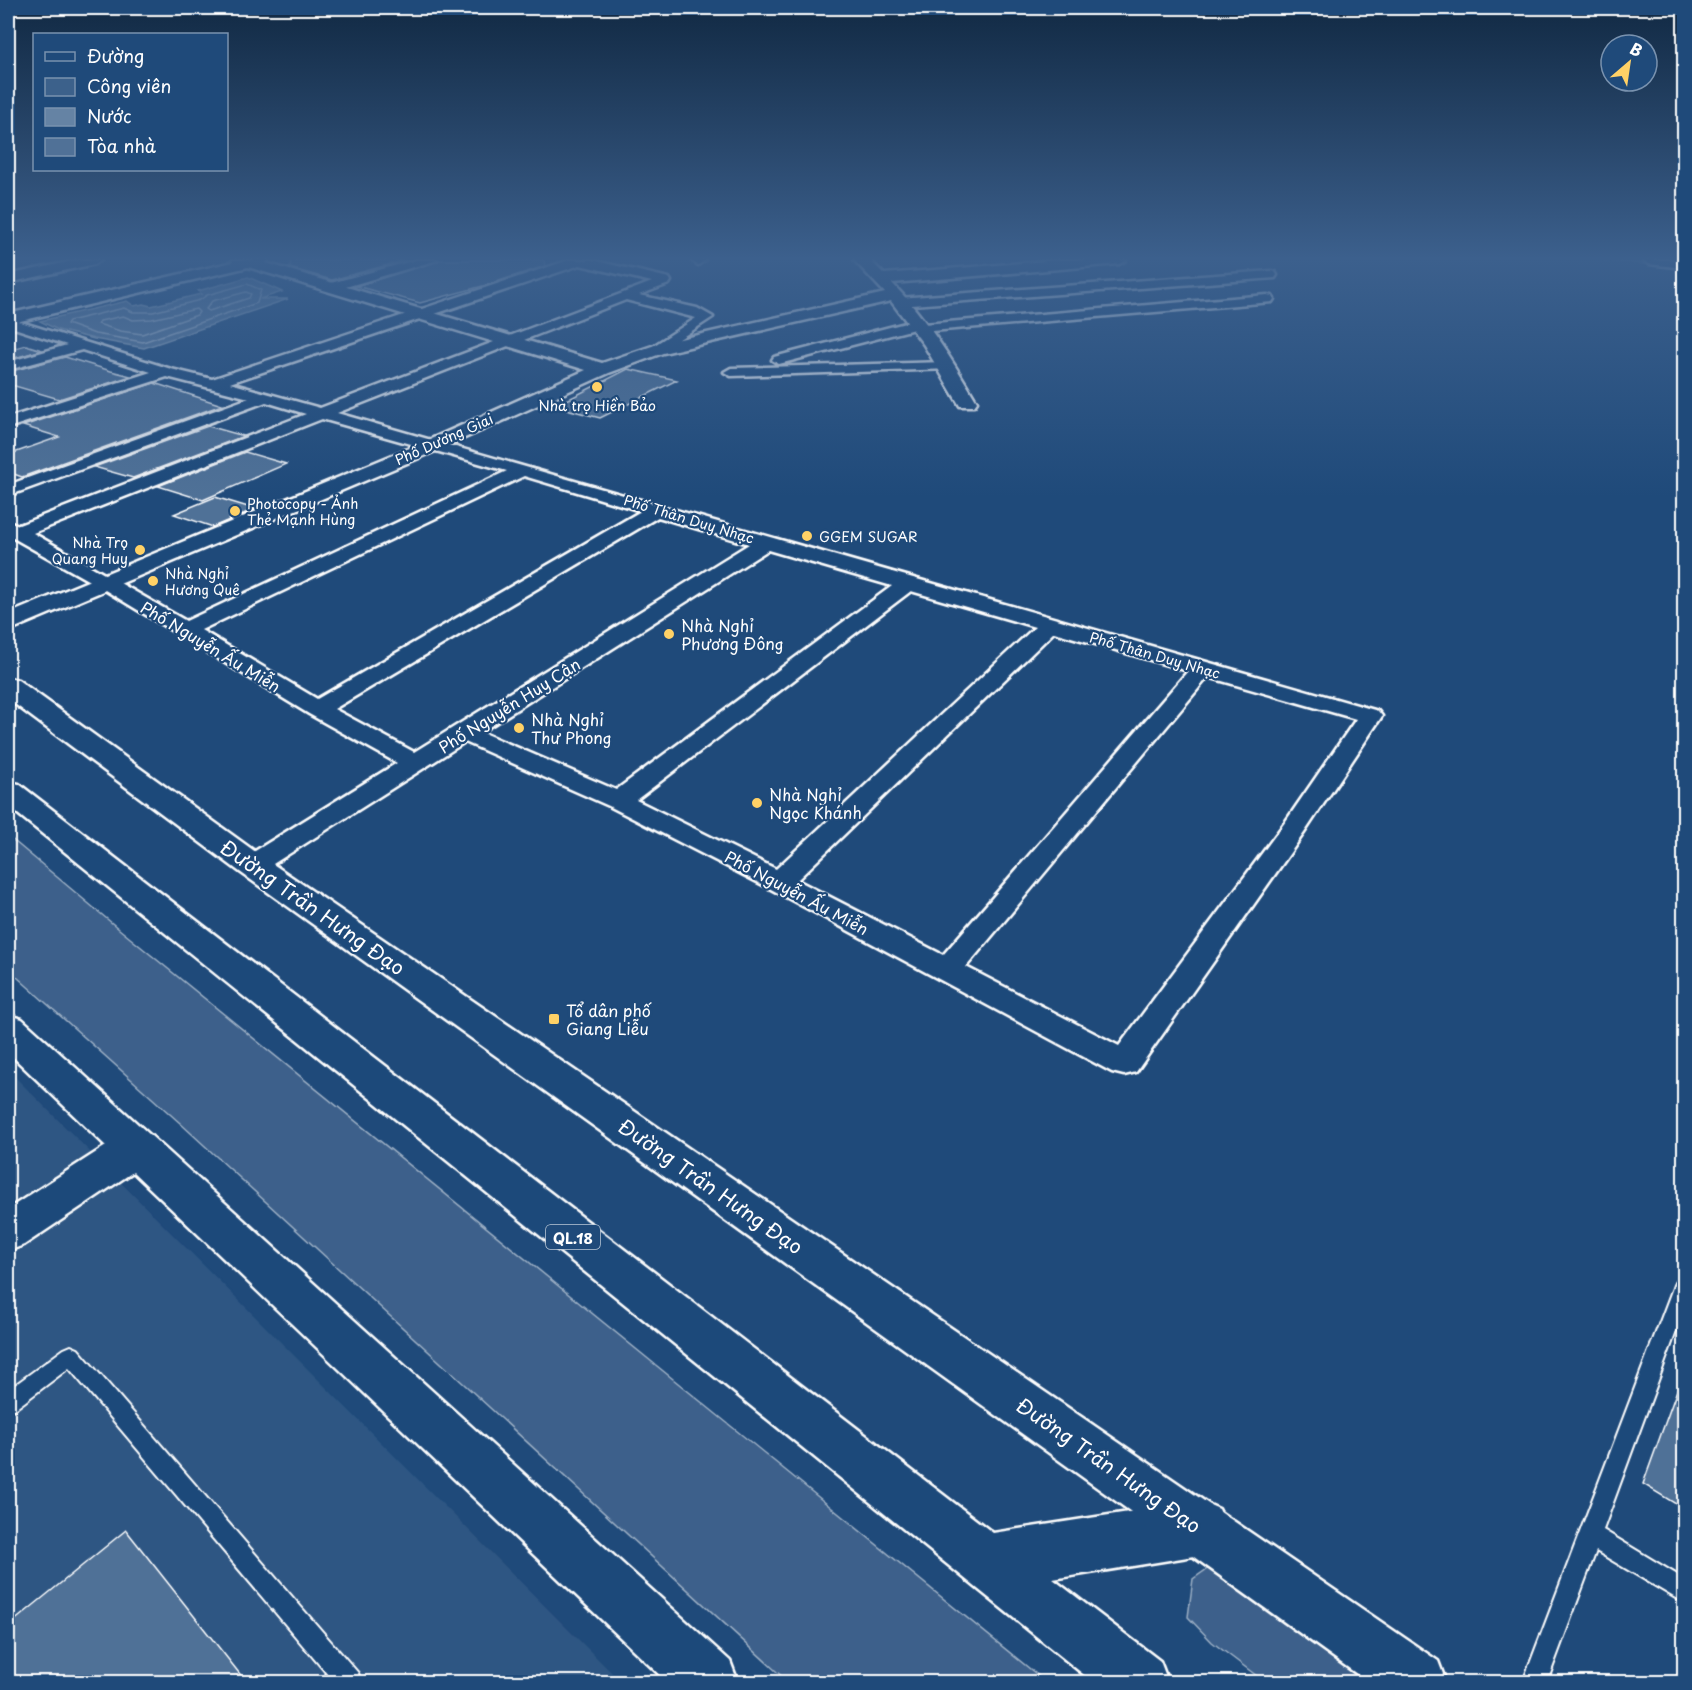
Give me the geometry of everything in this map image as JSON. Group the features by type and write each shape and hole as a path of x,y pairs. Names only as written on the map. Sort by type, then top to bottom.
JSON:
{"main road":[{"path":"499,339 603,369"},
{"name":"Phố Dương Giai","path":"8,623 430,446 603,369 658,349 706,339"},
{"path":"928,339 947,366 967,402"},
{"name":"Đường Trần Hưng Đạo","path":"8,686 252,865 1200,1528 1417,1683"},
{"name":"QL.18","path":"8,791 1139,1683"},
{"path":"8,1029 709,1683"},
{"path":"8,1232 135,1148"},
{"path":"986,1562 1200,1528"}],"street":[{"name":"Phố Thân Duy Nhạc","path":"66,339 166,372 265,397 430,446 523,470 765,543 1370,716 1294,827 1124,1063"},
{"path":"213,384 343,339"},
{"path":"12,530 512,339"},
{"path":"658,349 673,339"},
{"path":"866,339 731,372 947,366"},
{"path":"8,366 85,345"},
{"path":"8,423 166,372"},
{"path":"8,491 265,397"},
{"path":"184,630 523,470"},
{"path":"317,709 658,509"},
{"name":"Phố Nguyễn Ấu Miễn","path":"12,530 107,582 317,709 416,764"},
{"name":"Phố Nguyễn Huy Cận","path":"252,865 765,543"},
{"path":"618,801 909,583"},
{"path":"779,882 1049,625"},
{"path":"946,971 1202,669"},
{"name":"Phố Nguyễn Ấu Miễn","path":"464,733 618,801 779,882 1124,1063"}],"lane":[{"path":"1535,1683 1684,1285"},
{"path":"8,1402 71,1355 349,1683"},
{"path":"1591,1535 1684,1592"}],"shaded area":[{"path":"8,1070 621,1682 8,1682"}],"green space":[{"path":"8,836 119,929 1046,1682 788,1682 180,1123 8,969"},
{"path":"1213,1565 1319,1625 1399,1682 1265,1682 1212,1642 1188,1617 1193,1579"}],"water":[{"path":"93,339 171,339 144,348"}],"building":[{"path":"26,345 42,350 8,360 8,350"},
{"path":"65,357 131,376 59,399 8,384 8,372"},
{"path":"628,369 677,380 600,418 555,406"},
{"path":"154,383 222,405 22,477 8,472 8,455 59,437 23,426"},
{"path":"208,426 244,436 133,478 94,467"},
{"path":"245,452 286,464 203,500 158,486"},
{"path":"215,497 255,509 213,527 174,514"},
{"path":"1681,1379 1684,1379 1684,1509 1643,1484"},
{"path":"126,1530 247,1683 8,1683 8,1626"}],"place":[{"name":"Nhà trọ Hiền Bảo","path":"597,387"},
{"name":"Photocopy - Ảnh Thẻ Mạnh Hùng","path":"235,511"},
{"name":"GGEM SUGAR","path":"807,536"},
{"name":"Nhà Trọ Quang Huy","path":"140,550"},
{"name":"Nhà Nghỉ Hương Quê","path":"153,581"},
{"name":"Nhà Nghỉ Phương Đông","path":"669,634"},
{"name":"Nhà Nghỉ Thư Phong","path":"519,728"},
{"name":"Nhà Nghỉ Ngọc Khánh","path":"757,803"},
{"name":"Tổ dân phố Giang Liễu","path":"554,1019"}]}
